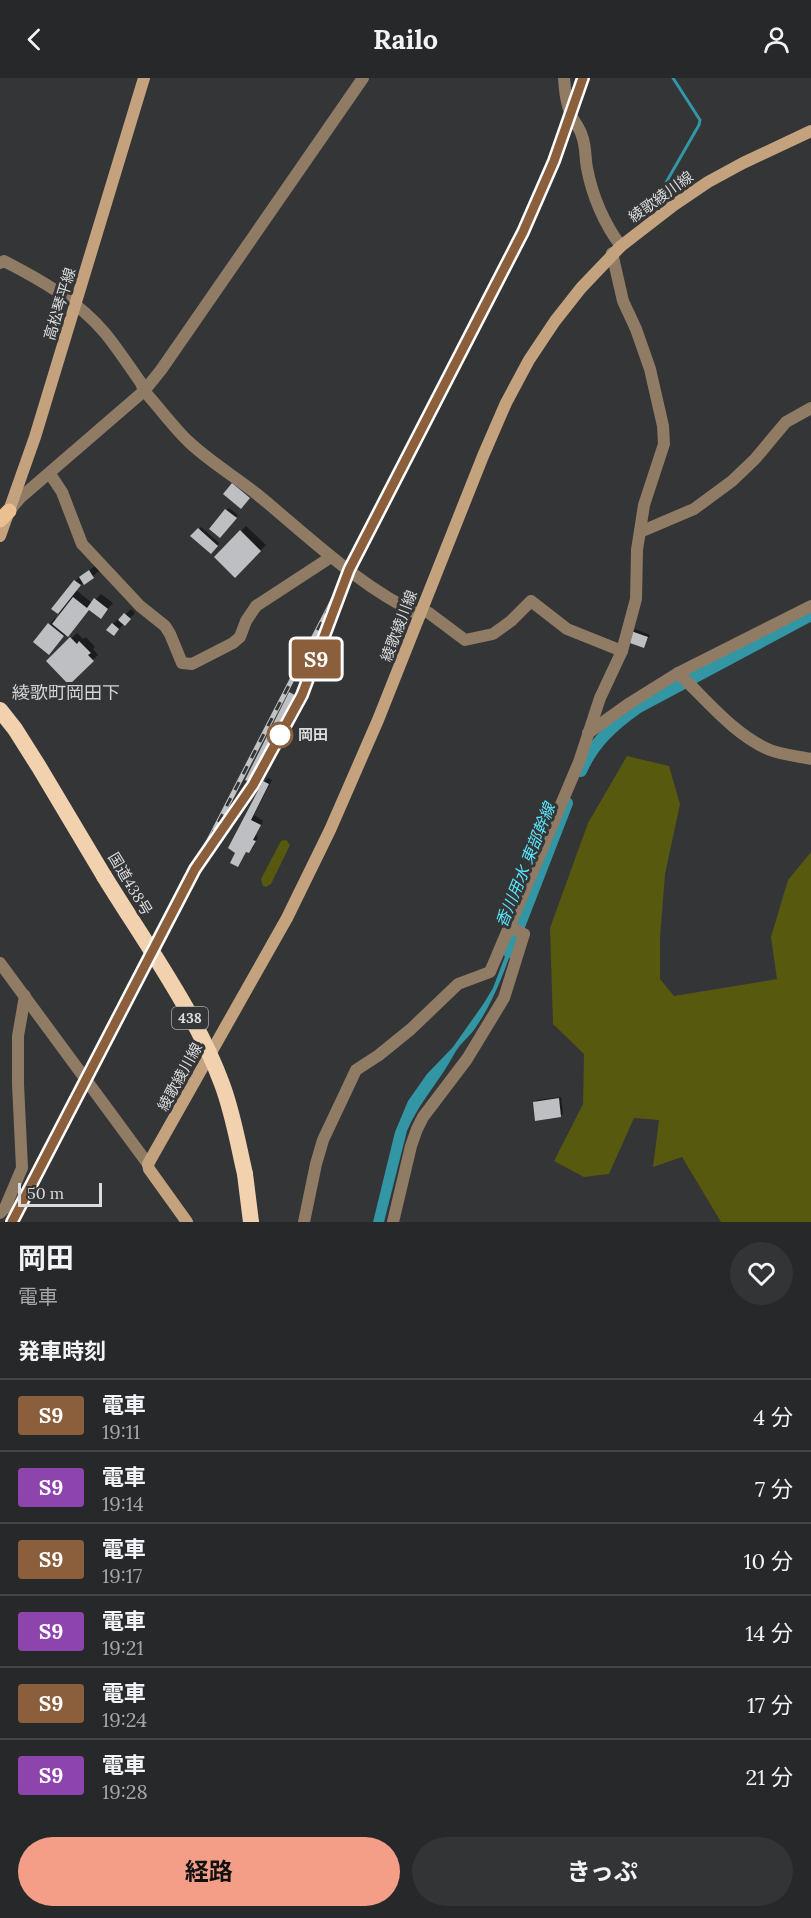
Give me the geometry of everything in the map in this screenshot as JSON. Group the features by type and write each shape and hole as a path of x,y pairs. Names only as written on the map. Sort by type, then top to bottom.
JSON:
{"highway":[{"name":"国道438号","path":"0,710 39,767 164,972 204,1044 225,1095 244,1174 250,1222"}],"main road":[{"name":"高松琴平線","path":"0,536 5,515 35,437 144,78"},
{"name":"綾歌綾川線","path":"148,1164 286,918 326,840 366,751 483,456 506,403 529,360 555,321 616,249 708,182 811,131"},
{"path":"148,1164 149,1169 187,1222"}],"street":[{"path":"5,515 20,498 144,391 181,344 363,78"},
{"path":"304,1222 323,1140 356,1071 411,1029 458,984 490,972 514,929 579,762 600,698 622,651 636,599 637,550 644,505 664,444 663,426 650,369 623,301 616,249 595,194 582,135 567,103 564,78"},
{"path":"0,263 4,261 44,282 84,311 106,334 141,383 144,391 188,441 258,495 301,534 379,591 421,612 429,613 465,640 493,634 531,602 567,629 622,651"},
{"path":"640,532 693,509 732,481 786,422 811,408"},
{"path":"50,474 62,492 82,544 140,606 165,626 182,663 192,664 233,643 240,637 246,621 256,606 331,557"},
{"path":"588,734 630,703 678,673 811,606"},
{"path":"678,673 714,709 752,740 771,750 811,759"},
{"path":"393,1222 417,1129 423,1117 467,1059 504,998 524,934 514,929"},
{"path":"0,963 148,1164"},
{"path":"0,1213 5,1208 22,1168 18,1036 25,996"}],"shaded area":[{"path":"627,756 669,766 680,804 665,874 660,938 660,979 674,996 777,979 771,937 788,880 811,852 811,1222 721,1222 682,1157 653,1167 659,1120 634,1118 609,1174 584,1177 554,1161 583,1104 584,1054 553,1024 550,928 588,823"},
{"path":"286,840 290,845 271,884 263,886 261,879 281,841"}],"water":[{"path":"512,938 516,939 499,984 482,1017 460,1045 411,1122 384,1222 373,1222 395,1132 408,1101 427,1074 453,1047 484,1003 493,988"}],"building":[{"path":"232,483 250,498 241,509 223,494"},
{"path":"225,509 237,518 220,538 209,529"},
{"path":"198,528 218,546 211,554 190,536"},
{"path":"240,530 261,551 235,578 214,557"},
{"path":"89,570 94,578 84,585 79,577"},
{"path":"74,580 81,585 58,614 51,609"},
{"path":"73,597 87,608 94,598 108,609 101,619 89,610 68,637 52,624"},
{"path":"124,613 131,619 125,626 118,620"},
{"path":"48,623 64,636 49,655 33,642"},
{"path":"112,623 119,629 114,636 106,630"},
{"path":"631,631 648,637 644,648 627,642"},
{"path":"70,637 77,644 79,641 91,653 88,655 94,661 69,685 46,661"},
{"path":"289,692 297,696 250,782 245,780"},
{"path":"263,781 269,784 251,820 261,825 253,840 256,841 249,853 246,852 238,867 230,863 235,853 228,848"},
{"path":"559,1098 561,1117 535,1121 533,1102"}],"waterway":[{"path":"656,204 700,120 673,78"},
{"name":"香川用水 東部幹線","path":"581,771 591,752 604,735 637,708 811,615"},
{"name":"香川用水 東部幹線","path":"509,952 567,803"}],"railway":[{"path":"12,1222 523,232 554,161 583,78"},
{"path":"226,823 253,785 302,695 331,618"}],"train":[{"name":"S9","path":"12,1222 195,869 253,785 302,695 349,570 523,232 554,161 583,78"}],"place":[{"name":"岡田","path":"280,735"}],"district":[{"name":"綾歌町岡田下","path":"66,693"}]}
